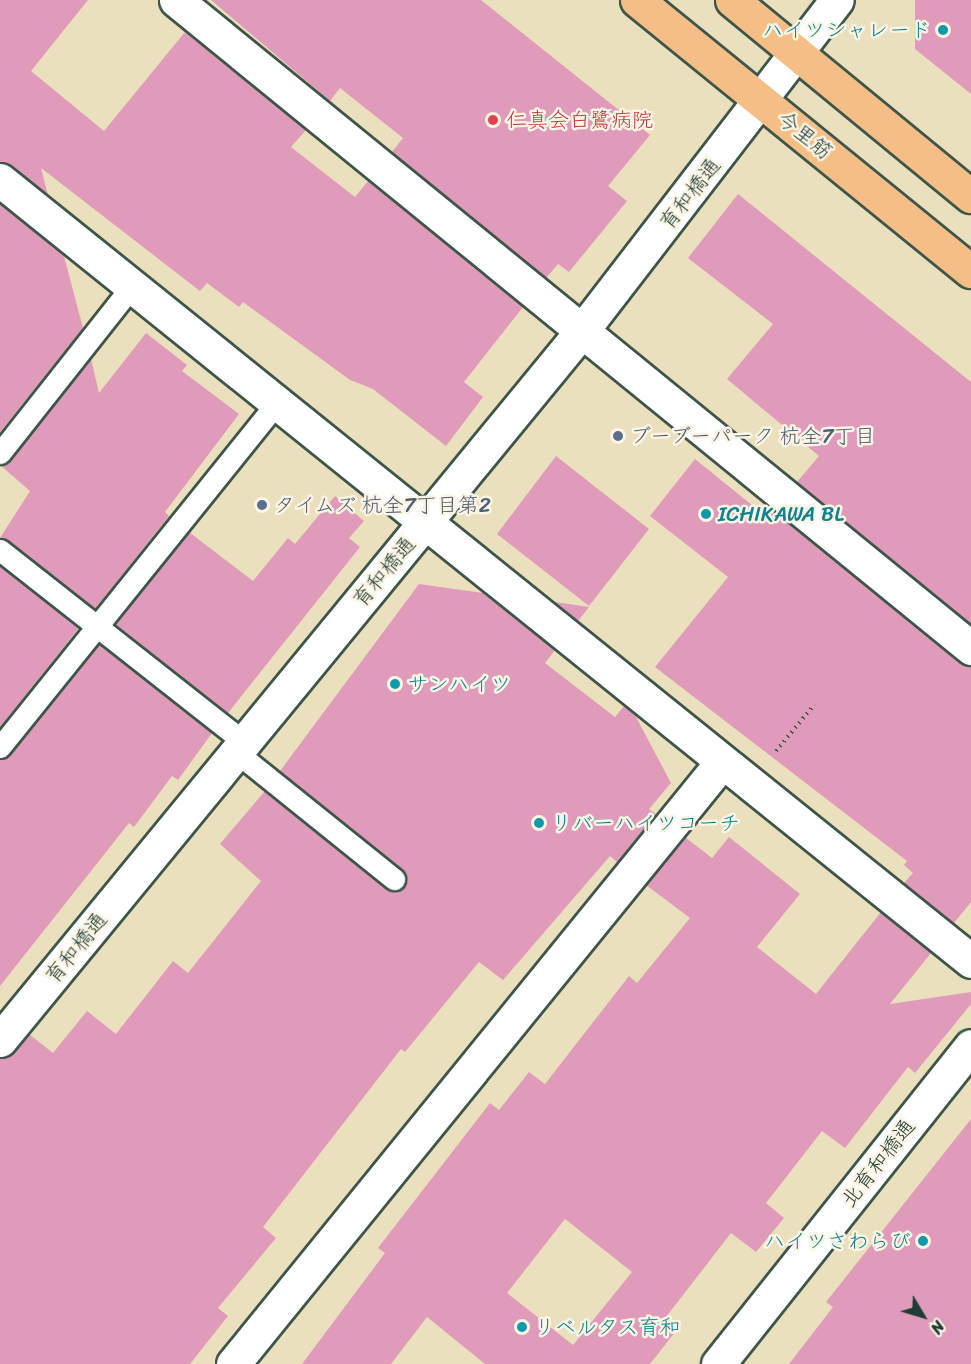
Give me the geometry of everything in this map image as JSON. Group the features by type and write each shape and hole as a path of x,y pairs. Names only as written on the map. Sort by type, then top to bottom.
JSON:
{"main road":[{"name":"今里筋","path":"637,0 764,101 971,272"},
{"path":"732,0 971,196"}],"street":[{"path":"176,0 580,332 971,648"},
{"path":"796,52 837,0"},
{"name":"育和橋通","path":"0,1040 580,332 764,101 796,52"},
{"path":"0,180 424,524 971,961"},
{"path":"233,1364 722,762"},
{"name":"北育和橋通","path":"718,1364 971,1046"}],"lane":[{"path":"0,453 131,287"},
{"path":"0,747 276,404"},
{"path":"0,550 97,626 394,879"}],"path":[{"path":"749,784 814,705"}],"building":[{"path":"0,0 88,0 31,71 104,131 185,32 306,130 291,147 355,197 368,181 523,307 464,382 483,397 446,446 373,389 350,380 243,302 239,307 207,283 200,291 41,168 48,195 0,162"},
{"path":"211,0 481,0 650,135 608,186 627,201 569,272 558,264 546,278 392,152 403,138 340,88 330,101"},
{"name":"ハイツシャレード","path":"915,0 971,0 971,94 915,49"},
{"path":"738,194 971,382 971,624 797,482 819,456 727,379 773,324 688,258"},
{"path":"0,204 64,256 83,328 0,432"},
{"path":"146,333 187,365 182,371 239,414 165,512 169,516 95,609 0,538 30,491 0,465 10,461 91,359 99,393"},
{"path":"556,456 649,529 589,606 497,534"},
{"path":"695,459 768,518 774,511 959,663 971,666 971,902 954,923 904,883 913,873 904,865 907,861 655,667 728,577 650,516"},
{"path":"335,496 364,521 349,538 360,547 228,713 115,624 189,532 253,581 288,538 295,544"},
{"path":"0,566 79,628 0,727"},
{"path":"419,584 483,593 555,650 545,663 615,717 624,706 635,715 671,783 649,809 656,814 617,862 610,856 503,980 479,962 405,1052 401,1049 263,1227 276,1238 218,1308 228,1316 190,1364 0,1364 0,1058 14,1052 29,1034 53,1053 87,1011 116,1034 173,961 188,973 261,881 220,844 265,791 386,889 404,887 402,869 280,771"},
{"path":"555,602 589,607 578,621"},
{"path":"99,644 212,733 178,780 172,776 134,827 129,823 0,986 0,759 10,755"},
{"path":"685,837 712,858 729,837 800,894 757,947 816,994 881,912 931,953 890,1004 971,992 971,1004 915,1073 908,1067 845,1148 822,1131 766,1203 784,1218 756,1252 731,1233 666,1317 679,1327 650,1364 485,1364 427,1317 391,1364 302,1364 385,1253 378,1248 490,1103 499,1110 529,1072 545,1084 629,976 637,983 690,918 646,885","holes":["565,1219 632,1272 573,1345 507,1293"]},
{"path":"971,1119 971,1364 789,1364 833,1307 826,1302"}],"place":[{"name":"ハイツシャレード","path":"943,30"},
{"name":"仁真会白鷺病院","path":"493,120"},
{"name":"ブーブーパーク 杭全7丁目","path":"618,436"},
{"name":"タイムズ 杭全7丁目第2","path":"262,505"},
{"name":"ICHIKAWA BL","path":"706,514"},
{"name":"サンハイツ","path":"395,684"},
{"name":"リバーハイツコーチ","path":"539,823"},
{"name":"ハイツさわらび","path":"923,1241"},
{"name":"リベルタス育和","path":"522,1327"}]}
